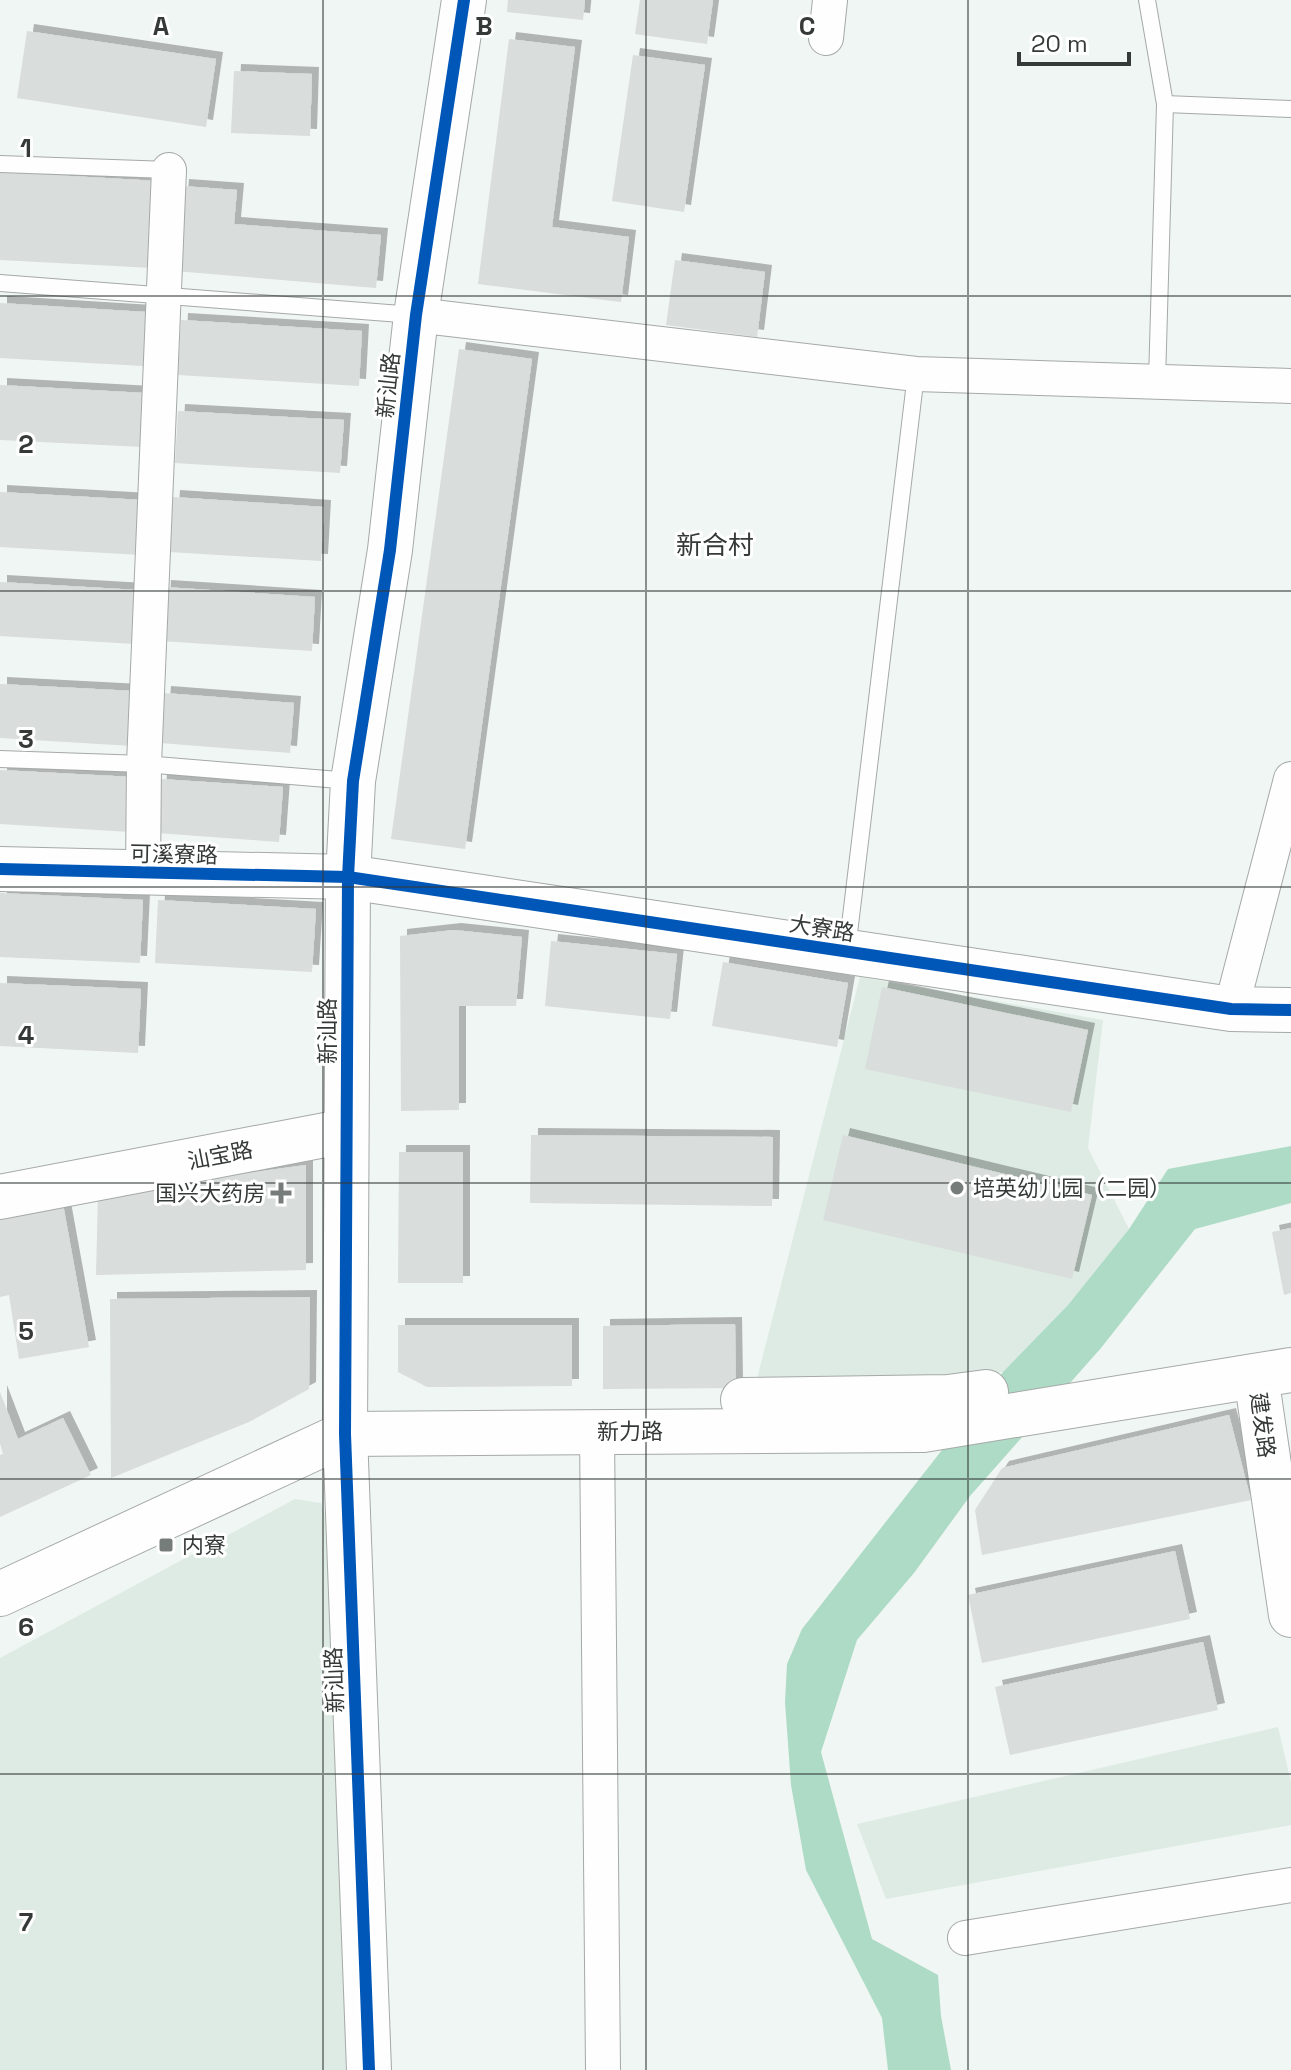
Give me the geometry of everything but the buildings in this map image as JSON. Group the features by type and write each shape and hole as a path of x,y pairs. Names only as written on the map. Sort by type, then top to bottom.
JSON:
{"street":[{"name":"新汕路","path":"369,2070 345,1420 348,877 353,781 390,550 416,315 464,0"},
{"path":"826,38 830,0"},
{"path":"143,874 144,764 169,170"},
{"path":"416,315 916,374 1291,386"},
{"path":"1231,1009 1291,779"},
{"name":"可溪寮路","path":"0,869 348,877"},
{"name":"大寮路","path":"348,877 1231,1009 1291,1010"},
{"name":"汕宝路","path":"0,1197 346,1131"},
{"path":"1095,1390 1291,1343"},
{"name":"新力路","path":"0,1594 345,1420 597,1431 935,1414 1095,1390 1273,1373"},
{"name":"建发路","path":"1273,1373 1291,1615"},
{"path":"0,1565 345,1420 935,1414"},
{"path":"597,1431 603,2070"},
{"path":"965,1938 1291,1885"}],"lane":[{"path":"1147,0 1165,104 1157,381"},
{"path":"1165,104 1291,109"},
{"path":"0,164 169,170"},
{"path":"0,283 416,315"},
{"path":"847,952 916,374"},
{"path":"0,759 144,764 353,781"}],"shaded area":[{"name":"培英幼儿园（二园）","path":"860,977 1103,1020 1088,1148 1129,1229 1068,1305 1003,1372 752,1398"},
{"path":"1291,1146 1291,1203 1195,1229 1101,1348 970,1496 914,1573 857,1640 821,1752 872,1939 938,1975 941,2016 951,2070 888,2070 882,2018 806,1870 791,1785 785,1702 787,1664 802,1629 1003,1372 1068,1305 1129,1229 1168,1169"},
{"path":"295,1499 321,1503 335,1542 346,2070 0,2070 0,1658"},
{"path":"1278,1727 1291,1782 1291,1825 886,1899 857,1824"}],"cycle path":[{"path":"369,2070 345,1434 348,877 353,781 390,550 416,315 464,0"},
{"path":"0,869 348,877 1231,1009 1291,1010"}],"place":[{"name":"培英幼儿园（二园）","path":"957,1188"},
{"name":"国兴大药房","path":"281,1193"},
{"name":"内寮","path":"166,1545"}],"district":[{"name":"新合村","path":"715,545"}]}
